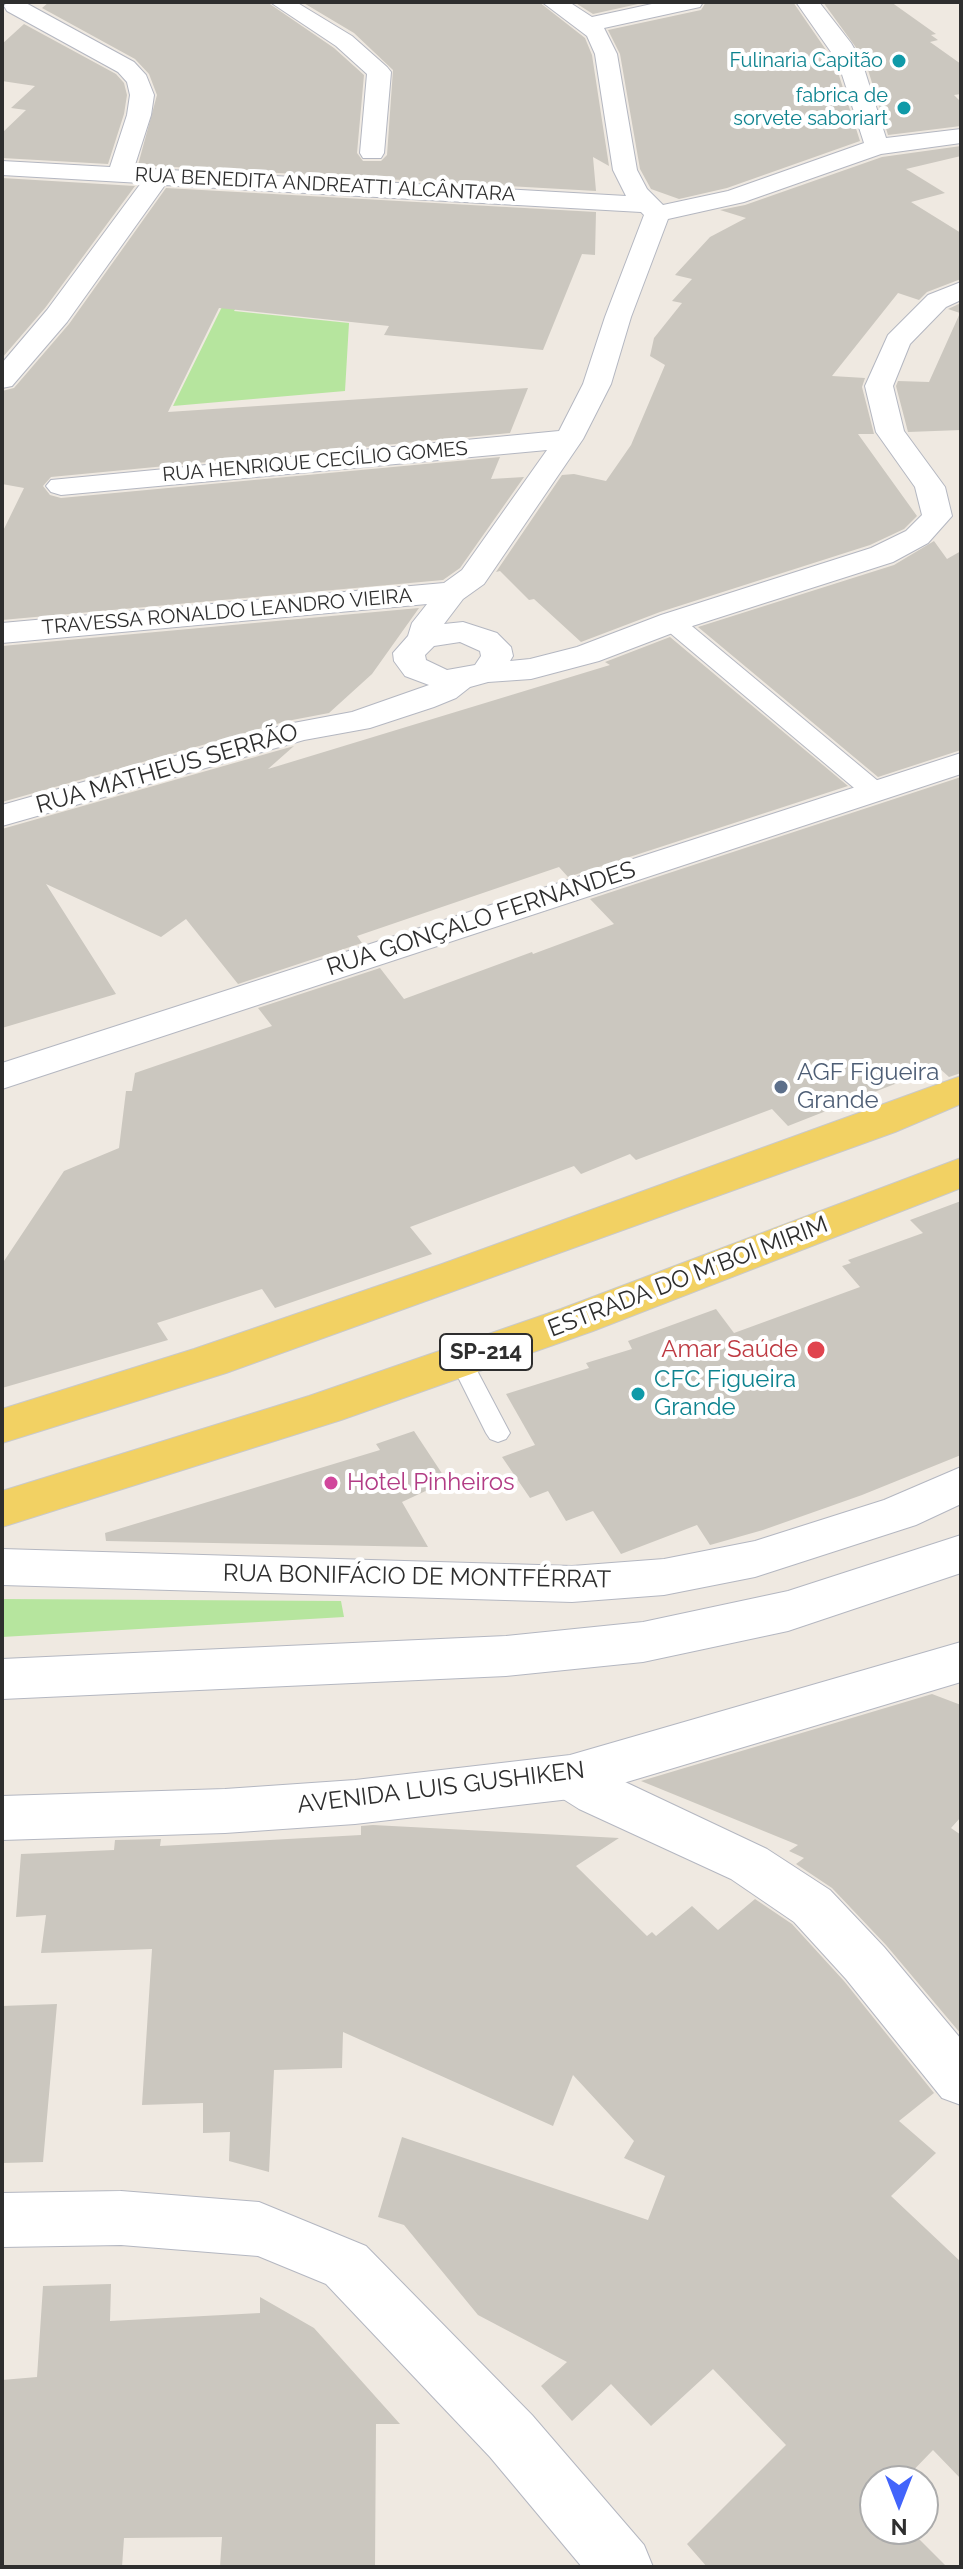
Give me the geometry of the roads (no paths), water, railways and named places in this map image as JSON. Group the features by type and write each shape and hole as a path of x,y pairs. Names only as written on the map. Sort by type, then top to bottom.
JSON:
{"main road":[{"path":"2,1426 210,1361 458,1275 880,1122 961,1089"},
{"name":"ESTRADA DO M'BOI MIRIM","path":"2,1509 325,1408 461,1361 961,1172"},
{"path":"2,1679 506,1656 643,1642 788,1611 961,1554"},
{"name":"AVENIDA LUIS GUSHIKEN","path":"2,1818 225,1811 355,1802 570,1777 957,1666"}],"street":[{"path":"281,2 344,41 379,72 372,153"},
{"path":"553,2 589,24 606,54 625,170 636,192 653,210"},
{"path":"589,24 692,2"},
{"path":"807,2 850,62 877,147"},
{"path":"12,8 126,67 138,80 142,95 139,115 120,173"},
{"name":"RUA BENEDITA ANDREATTI ALCÂNTARA","path":"2,168 160,175 653,210 735,197 877,147 961,136"},
{"path":"2,380 57,316 160,175"},
{"name":"RUA MATHEUS SERRÃO","path":"332,724 360,710 385,691 416,650 428,623 463,584 569,439 597,384 653,210"},
{"path":"477,657 427,675 416,669 416,650 449,632 477,657 531,669 588,654 672,622 882,555 917,537 937,516 930,487 890,432 879,386 898,341 937,301 961,290"},
{"name":"RUA HENRIQUE CECÍLIO GOMES","path":"61,486 569,439"},
{"path":"463,584 477,657"},
{"name":"TRAVESSA RONALDO LEANDRO VIEIRA","path":"2,633 463,584"},
{"path":"672,622 875,792"},
{"name":"RUA MATHEUS SERRÃO","path":"2,816 300,731 358,721 422,700 444,691 477,657"},
{"name":"RUA GONÇALO FERNANDES","path":"2,1076 961,763"},
{"name":"RUA BONIFÁCIO DE MONTFÉRRAT","path":"2,1567 572,1584 664,1577 755,1559 900,1513 961,1484"},
{"path":"570,1777 597,1794 749,1864 812,1906 865,1963 961,2080"},
{"path":"2,2220 121,2218 259,2229 346,2265 511,2436 622,2567"}],"lane":[{"path":"461,1361 498,1433"}],"place":[{"name":"Fulinaria Capitão","path":"899,61"},
{"name":"fabrica de sorvete saboriart","path":"904,108"},
{"name":"AGF Figueira Grande","path":"781,1087"},
{"name":"Amar Saúde","path":"816,1350"},
{"name":"CFC Figueira Grande","path":"638,1394"},
{"name":"Hotel Pinheiros","path":"331,1483"}]}
